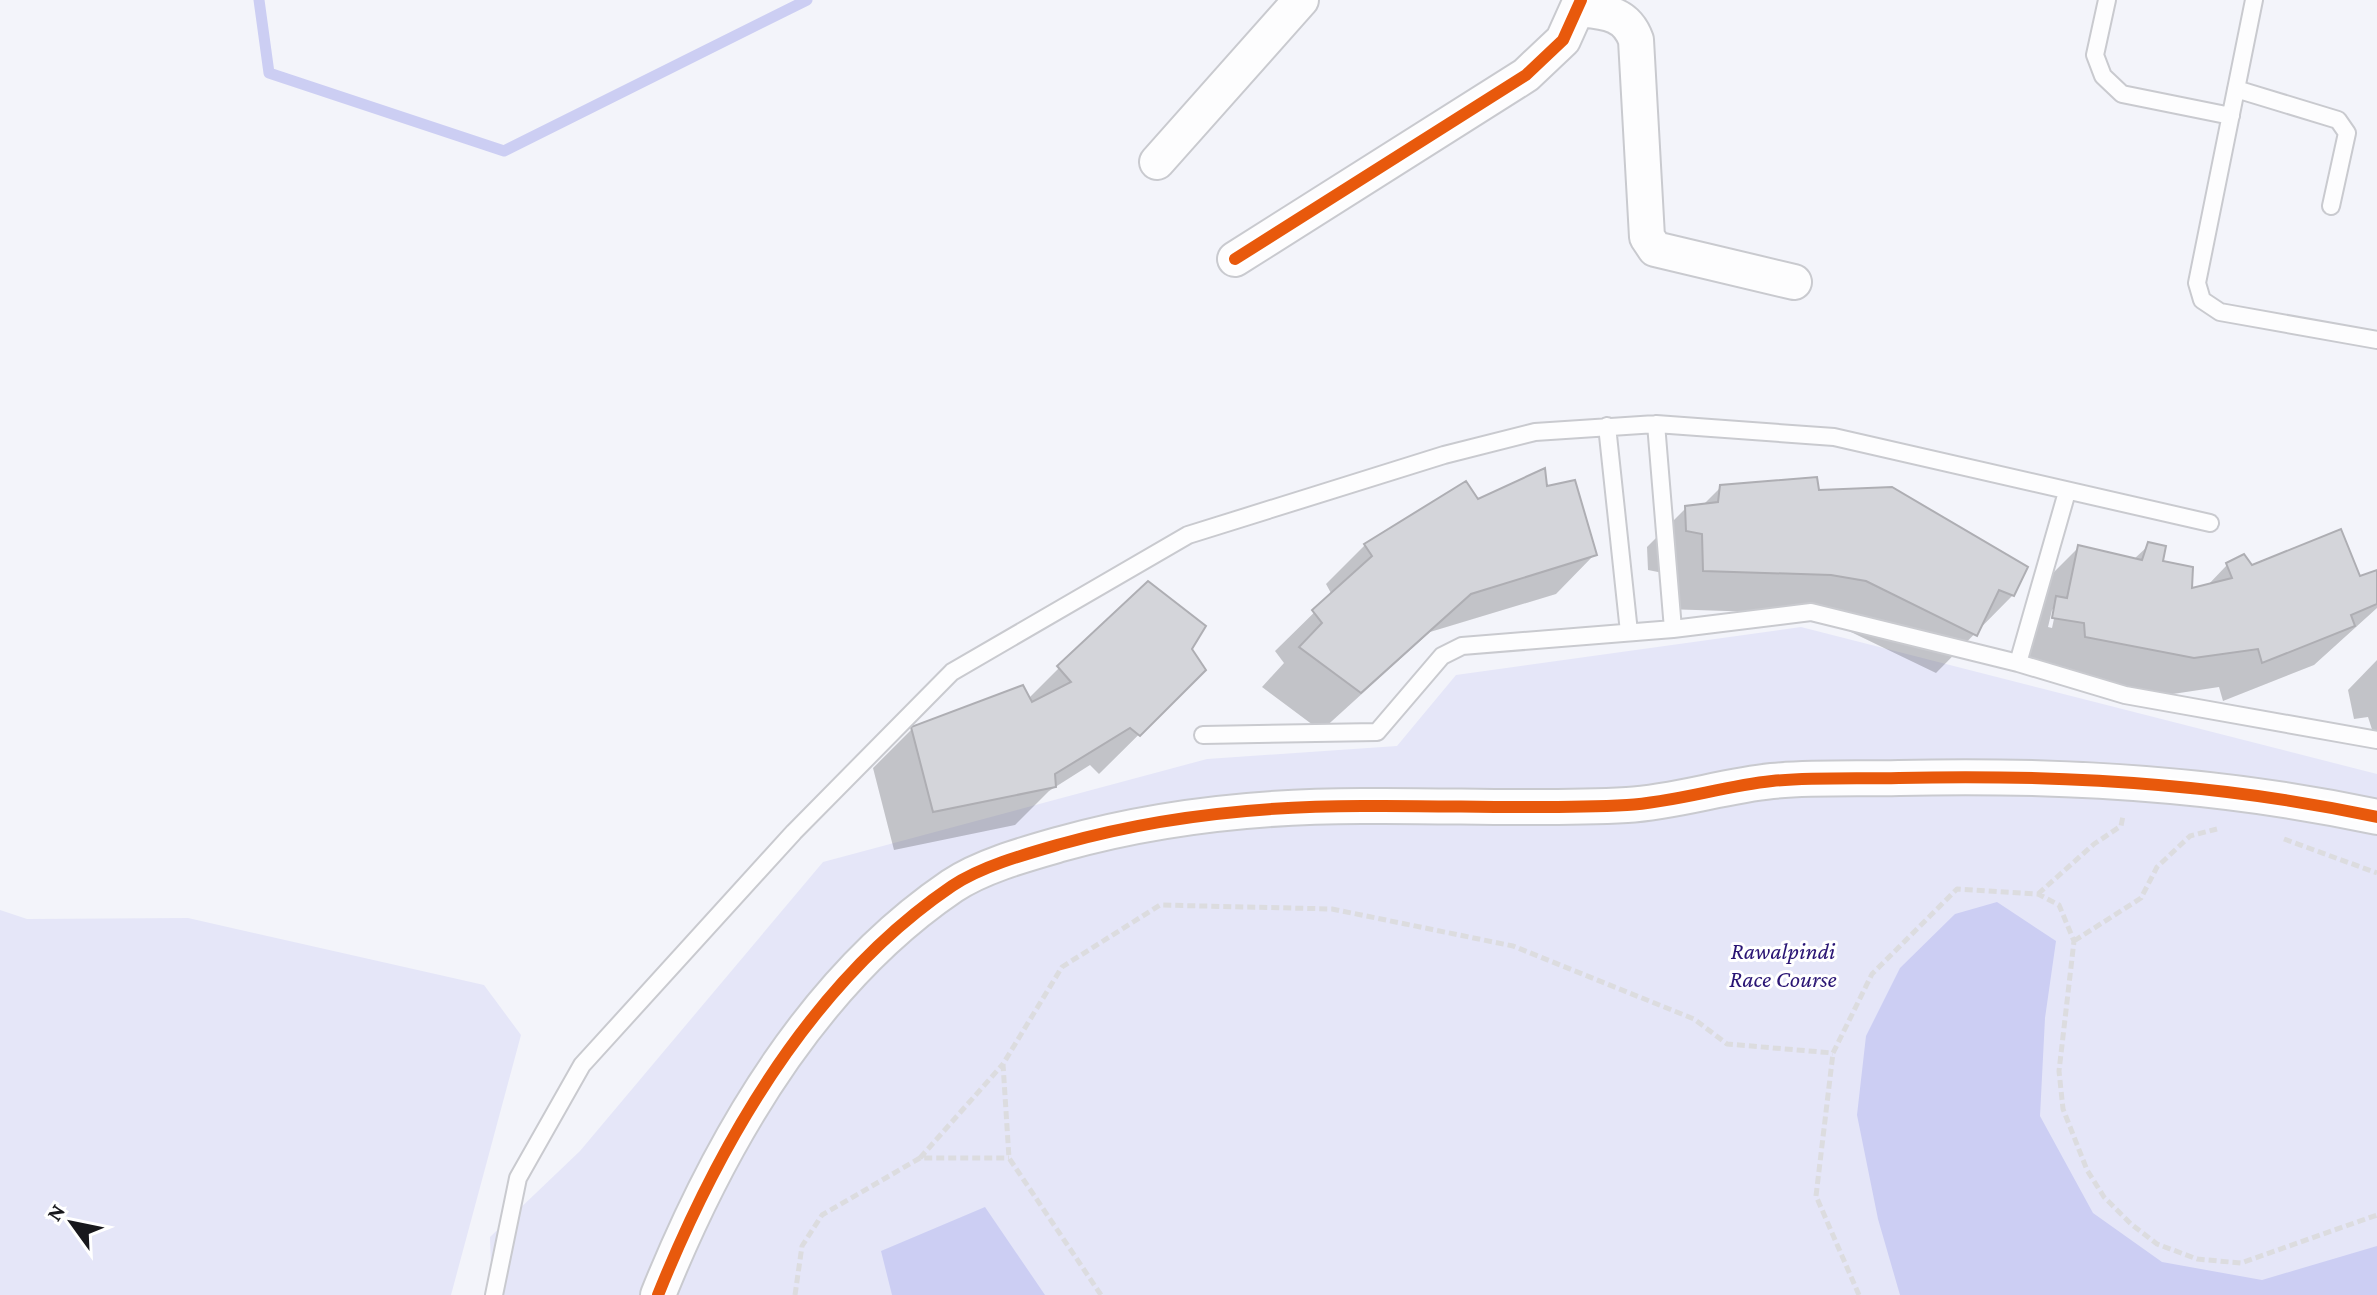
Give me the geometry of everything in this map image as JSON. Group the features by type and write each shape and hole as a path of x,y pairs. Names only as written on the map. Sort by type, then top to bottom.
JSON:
{"street":[{"path":"1157,162 1301,0"},
{"path":"1235,259 1526,75 1563,40 1579,4 1616,14 1631,25 1636,40 1647,237 1655,249 1794,282"},
{"path":"658,1295 716,1173 765,1087 819,1008 872,950 955,884 1030,853 1094,835 1192,818 1358,805 1499,808 1632,805 1772,781 2003,776 2127,781 2284,797 2377,817"}],"lane":[{"path":"2107,0 2095,55 2103,76 2122,94 2231,116"},
{"path":"2254,0 2197,283 2202,300 2220,312 2377,340"},
{"path":"2236,89 2338,120 2347,133 2331,206"},
{"path":"1656,424 1673,629"},
{"path":"494,1295 518,1178 582,1065 794,832 952,672 1188,535 1474,447 1535,432 1656,424 1834,437 2210,523"},
{"path":"1607,426 1629,632"},
{"path":"2018,663 2067,492"},
{"path":"1203,735 1369,734 1385,725 1451,649 1673,629 1811,612 2018,663 2125,695 2377,740"}],"path":[{"path":"2038,894 2094,844 2121,826 2127,781"},
{"path":"2074,941 2141,898 2157,867 2190,836 2228,826"},
{"path":"1859,1295 1816,1196 1833,1053 1872,974 1957,889 2038,894 2059,905 2074,941 2059,1071 2063,1109 2087,1170 2104,1197 2131,1224 2157,1244 2197,1259 2241,1263 2377,1215"},
{"path":"795,1295 802,1246 822,1215 920,1158 1003,1064 1062,967 1160,905 1332,909 1513,946 1694,1019 1727,1044 1833,1053"},
{"path":"1003,1064 1009,1158 1101,1295"},
{"path":"920,1158 1009,1158"}],"green space":[{"name":"Rawalpindi Race Course","path":"1801,627 2377,774 2377,1295 492,1295 490,1237 580,1151 823,862 1207,759 1397,746 1456,675"},
{"path":"0,910 27,919 188,918 484,985 521,1035 451,1295 0,1295"}],"water":[{"path":"1997,902 2056,941 2045,1018 2040,1116 2093,1213 2162,1262 2262,1280 2377,1246 2377,1295 1900,1295 1878,1219 1857,1115 1866,1036 1900,968 1955,914"},
{"path":"985,1207 1045,1295 892,1295 881,1251"}],"building":[{"path":"1545,468 1547,486 1575,480 1597,555 1471,594 1361,693 1299,647 1322,623 1312,610 1372,556 1364,544 1466,481 1478,499"},
{"path":"1817,477 1819,490 1892,487 2028,567 2014,596 1999,590 1977,636 1866,581 1831,575 1703,571 1702,534 1686,531 1685,506 1718,502 1720,485"},
{"path":"2341,529 2360,576 2377,570 2377,604 2351,615 2355,626 2262,663 2258,649 2194,658 2085,637 2084,623 2052,618 2056,596 2067,598 2078,545 2142,560 2148,542 2166,546 2163,561 2193,567 2192,588 2232,578 2226,563 2244,554 2252,565"},
{"path":"1148,581 1206,626 1192,649 1206,670 1140,736 1130,728 1055,774 1056,787 933,812 911,727 1023,685 1032,702 1071,682 1057,666"}],"waterway":[{"path":"259,0 269,73 504,151 807,0"}],"cycle path":[{"path":"1235,259 1526,75 1563,40 1581,0"},
{"path":"658,1295 710,1179 741,1123 776,1068 856,968 902,925 952,886 990,867 1061,844 1172,820 1248,811 1324,807 1627,805 1754,783 1820,779 1959,777 2139,783 2258,796 2377,817"}]}
